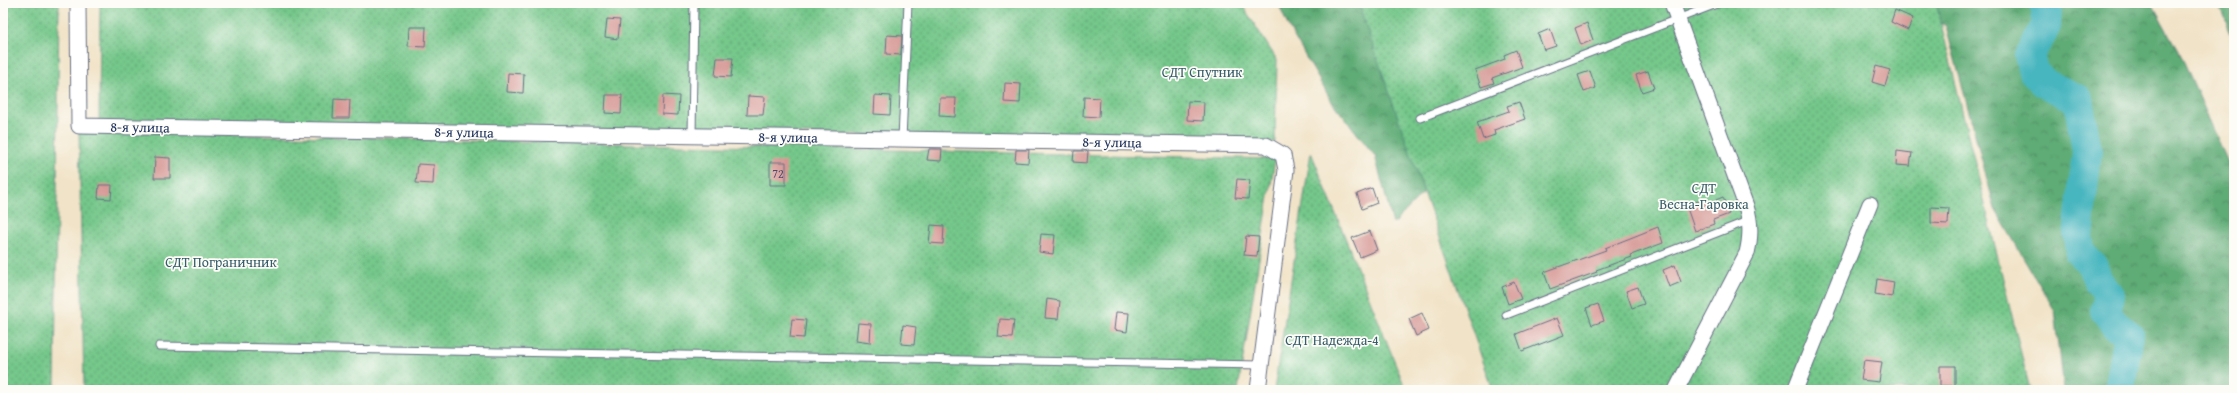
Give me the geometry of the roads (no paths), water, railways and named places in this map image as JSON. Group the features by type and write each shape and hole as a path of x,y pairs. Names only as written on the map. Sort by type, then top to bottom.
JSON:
{"street":[{"name":"8-я улица","path":"78,3 79,126 1266,144 1283,155 1286,170 1258,390"},
{"path":"1672,3 1750,220 1751,235 1747,252 1676,390"},
{"path":"1795,390 1870,204"}],"lane":[{"path":"692,136 694,3"},
{"path":"902,139 908,3"},
{"path":"1420,118 1719,3"},
{"path":"1506,315 1750,220"},
{"path":"159,346 1262,365"}],"waterway":[{"path":"2043,3 2047,9 2046,26 2029,55 2033,72 2046,84 2078,99 2087,151 2078,236 2080,253 2092,265 2098,281 2109,295 2105,311 2115,325 2129,335 2120,385 2122,390"}],"park label":[{"name":"СДТ Спутник","path":"1202,72"},
{"name":"СДТ Весна-Гаровка","path":"1704,196"},
{"name":"СДТ Пограничник","path":"221,262"},
{"name":"СДТ Надежда-4","path":"1332,340"}]}
